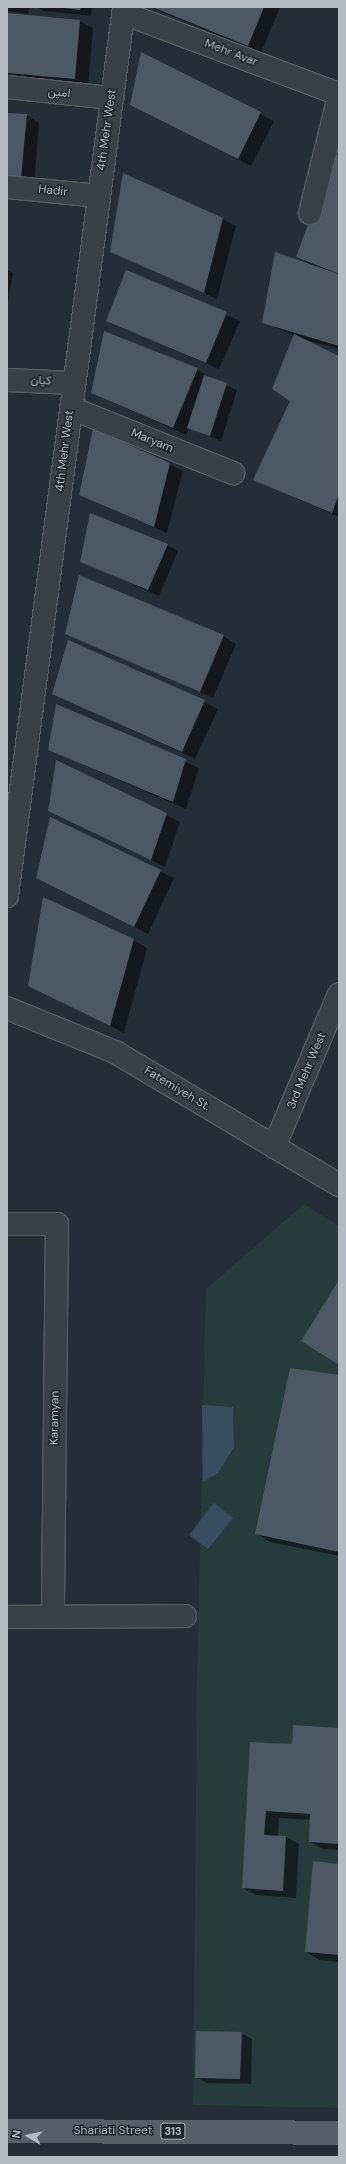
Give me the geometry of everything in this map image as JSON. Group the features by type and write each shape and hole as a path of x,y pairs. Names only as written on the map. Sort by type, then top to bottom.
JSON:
{"main road":[{"name":"Shariati Street","path":"7,2131 339,2132"}],"street":[{"name":"Mehr Avar","path":"123,10 339,94"},
{"name":"4th Mehr West","path":"7,896 123,10"},
{"name":"امین","path":"7,87 112,98"},
{"path":"310,212 339,97"},
{"name":"Hadir","path":"7,187 99,196"},
{"name":"کیان","path":"7,380 74,383"},
{"name":"Maryam","path":"71,408 233,473"},
{"name":"3rd Mehr West","path":"274,1147 339,994"},
{"name":"Fatemiyeh St.","path":"7,1008 115,1052 339,1185"},
{"name":"Karamyan","path":"7,1224 58,1224 53,1616"},
{"path":"7,1617 185,1616"}],"green space":[{"path":"304,1204 339,1226 339,2108 193,2105 197,1686 206,1289"}],"water":[{"path":"202,1405 233,1407 234,1447 218,1473 203,1482"},
{"path":"214,1503 233,1518 208,1549 189,1535"}],"building":[{"path":"56,7 81,7 80,10"},
{"path":"152,7 264,7 248,46"},
{"path":"7,13 80,20 75,79 7,73"},
{"path":"141,52 261,112 238,159 130,105"},
{"path":"7,113 27,114 21,178 7,177"},
{"path":"334,154 339,156 339,274 296,257"},
{"path":"123,173 223,218 204,293 110,252"},
{"path":"275,252 339,274 339,346 262,323"},
{"path":"126,270 227,312 206,363 106,321"},
{"path":"104,331 198,368 173,428 91,393"},
{"path":"294,334 339,356 339,494 332,513 253,480 290,401 272,389"},
{"path":"204,375 227,383 210,436 187,428"},
{"path":"93,429 170,463 154,527 79,495"},
{"path":"90,513 168,544 148,590 80,562"},
{"path":"79,575 224,635 200,692 65,634"},
{"path":"68,640 205,700 182,752 52,694"},
{"path":"56,704 186,759 173,802 48,750"},
{"path":"56,760 167,813 151,860 48,811"},
{"path":"50,817 161,870 134,927 36,878"},
{"path":"43,897 134,939 110,1026 28,986"},
{"path":"339,1280 339,1365 301,1341"},
{"path":"290,1368 339,1375 339,1552 255,1534"},
{"path":"293,1725 339,1728 339,1844 309,1842 310,1814 266,1811 264,1835 286,1836 283,1891 242,1888 250,1742 292,1744"},
{"path":"313,1861 339,1864 339,1955 305,1952"},
{"path":"196,2031 242,2032 240,2079 195,2078"}]}
